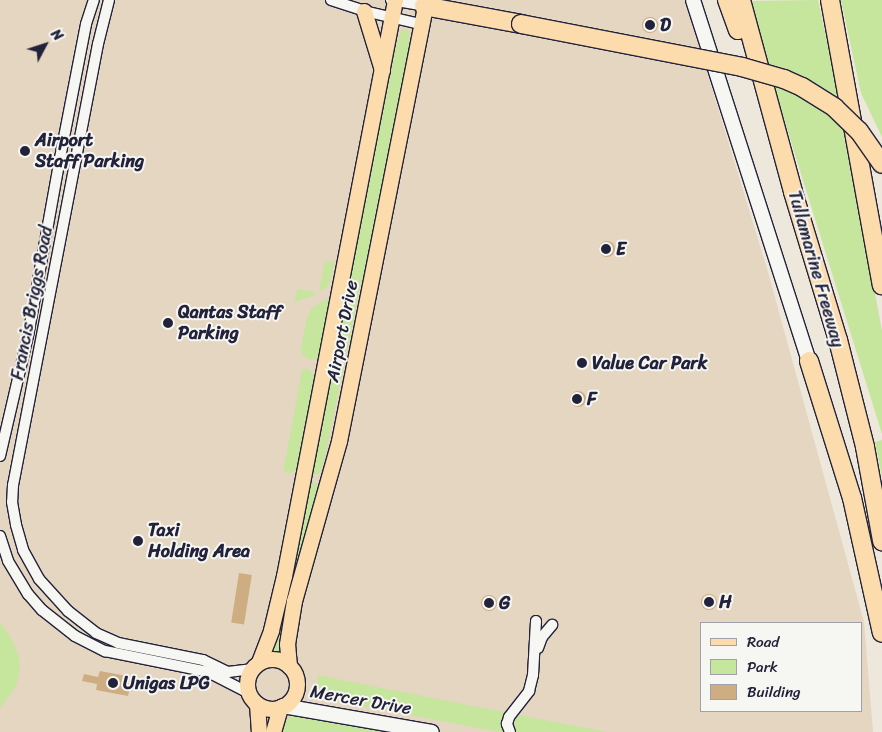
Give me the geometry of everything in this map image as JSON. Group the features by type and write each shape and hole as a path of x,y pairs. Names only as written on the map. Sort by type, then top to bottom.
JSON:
{"highway":[{"path":"727,0 773,118"},
{"name":"Tullamarine Freeway","path":"740,0 855,406 882,541"},
{"path":"830,0 882,285"},
{"path":"425,3 445,5 521,24 742,67 784,79 835,108 859,131 882,164"},
{"path":"809,360 852,498 882,633"}],"main road":[{"name":"Airport Drive","path":"255,666 271,630 284,576 394,0"},
{"name":"Airport Drive","path":"289,666 287,644 291,618 339,441 425,3"},
{"path":"364,12 382,70"},
{"path":"253,698 266,708 282,706 292,698 296,685 294,672 289,666 275,659 255,666 247,685 253,698 259,732"},
{"path":"273,732 282,706"}],"street":[{"name":"Francis Briggs Road","path":"0,456 28,336 36,283 86,24 94,0"},
{"name":"Francis Briggs Road","path":"109,0 98,44 13,485 12,502 16,525 23,550 39,579 68,611 96,633 118,643 203,660 228,672 255,666"},
{"path":"331,0 364,12 420,24"},
{"path":"394,0 425,3"},
{"path":"693,0 809,360"},
{"path":"0,536 8,561 28,594 42,610 75,636 105,650 208,672 253,698"},
{"path":"536,621 536,656"},
{"path":"510,732 507,721 529,691 542,637 552,624"},
{"name":"Mercer Drive","path":"282,706 340,714 432,732"}],"shaded area":[{"path":"0,0 685,0 768,272 864,622 873,732 0,732"}],"green space":[{"path":"818,0 835,77 882,331 882,434 749,1"},
{"path":"841,0 882,0 882,137 861,93"},
{"path":"402,29 409,31 410,46 368,264 360,286 348,347 345,354 335,360 331,356 343,293 356,250 396,45"},
{"path":"325,261 335,261 330,282 326,288 319,291"},
{"path":"297,289 315,292 315,295 295,302"},
{"path":"328,298 331,307 321,355 317,359 309,360 302,354 301,348 307,317 313,307"},
{"path":"344,366 323,465 320,473 312,476 309,472 331,370"},
{"path":"306,368 316,376 297,470 290,473 283,472 302,371"},
{"path":"882,440 882,477 875,442"},
{"path":"308,481 320,484 281,654 269,651"},
{"path":"0,622 12,640 19,656 20,670 16,686 0,708"},
{"path":"317,675 607,732 499,732 320,698"},
{"path":"294,715 397,732 279,732 284,721"}],"building":[{"path":"650,17 656,19 658,25 656,31 650,33 644,31 642,25 644,19"},
{"path":"607,241 613,243 615,249 613,255 607,257 601,255 599,249 601,243"},
{"path":"578,391 586,399 578,407 570,399"},
{"path":"239,573 252,575 244,624 231,622"},
{"path":"709,594 715,596 717,602 715,608 709,610 703,608 701,602 703,596"},
{"path":"489,595 495,597 497,603 495,609 489,611 483,609 481,603 483,597"},
{"path":"100,671 132,677 128,696 96,690 97,684 82,681 84,674 98,677"}],"place":[{"name":"D","path":"650,25"},
{"name":"Airport Staff Parking","path":"25,151"},
{"name":"E","path":"606,249"},
{"name":"Qantas Staff Parking","path":"168,323"},
{"name":"Value Car Park","path":"582,363"},
{"name":"F","path":"577,399"},
{"name":"Taxi Holding Area","path":"138,541"},
{"name":"H","path":"709,602"},
{"name":"G","path":"489,603"},
{"name":"Unigas LPG","path":"113,683"}]}
